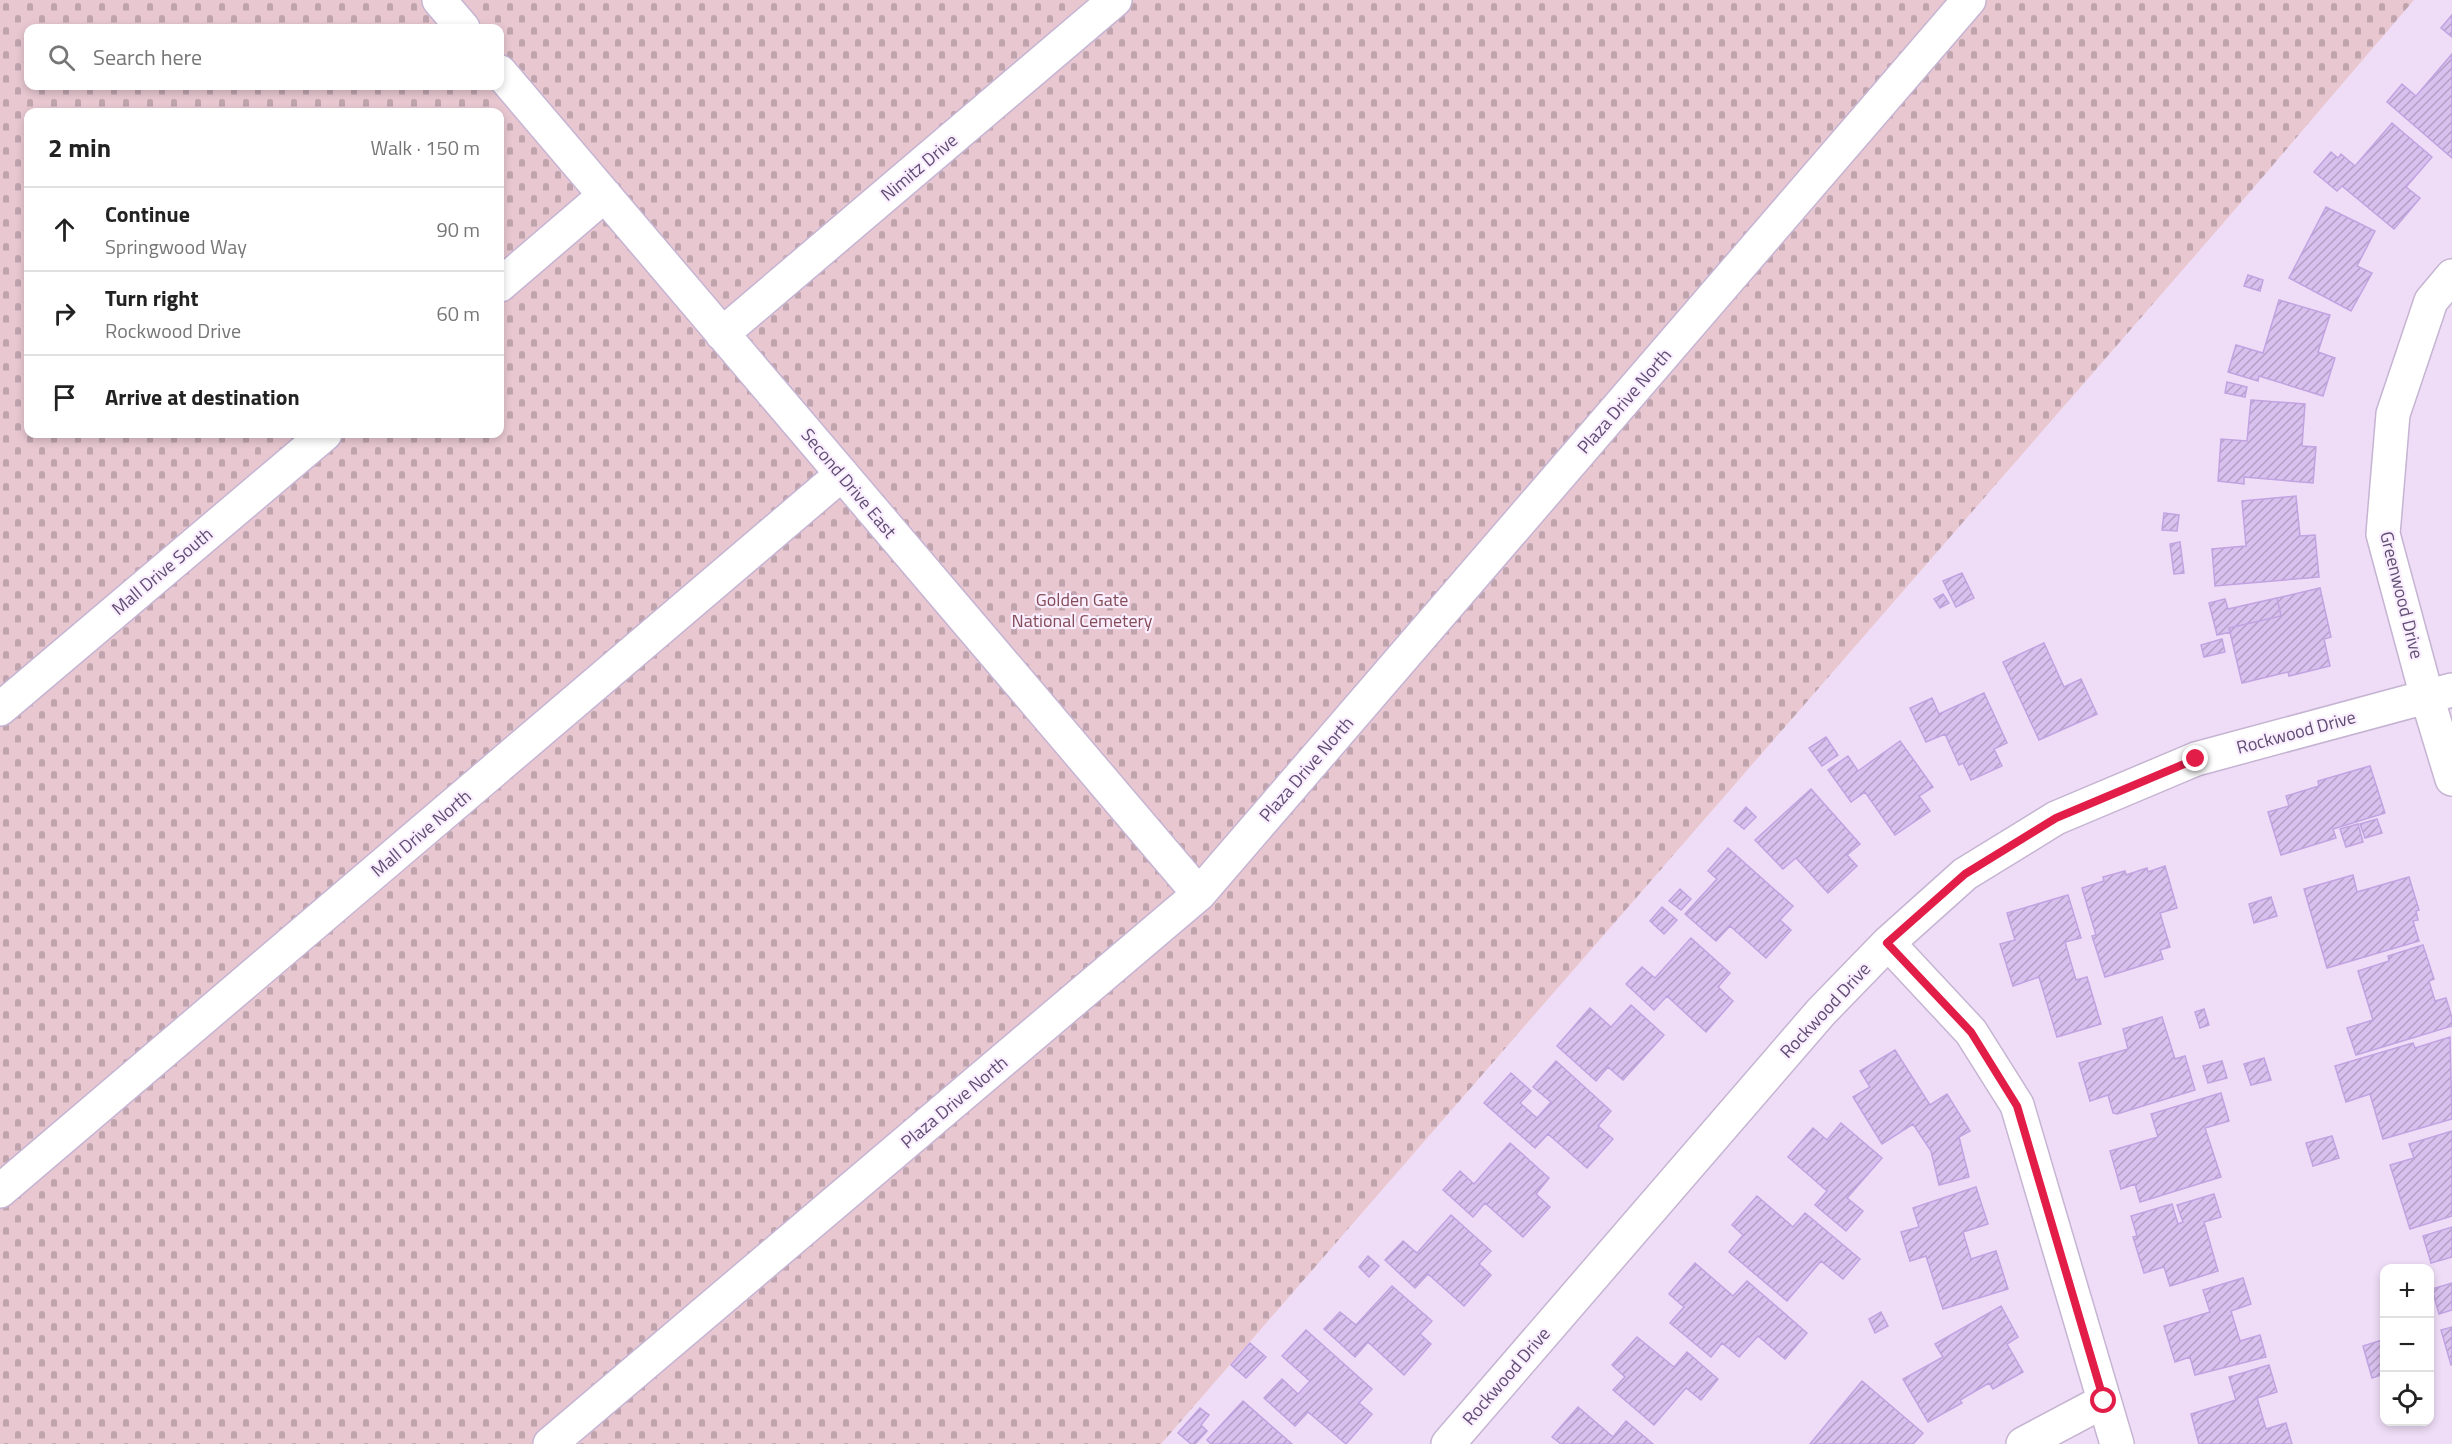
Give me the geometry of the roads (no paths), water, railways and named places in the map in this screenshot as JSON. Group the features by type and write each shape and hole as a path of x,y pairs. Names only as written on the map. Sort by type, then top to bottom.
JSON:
{"street":[{"path":"439,0 460,24"},
{"name":"Nimitz Drive","path":"723,334 1115,0"},
{"name":"Plaza Drive North","path":"550,1444 1199,894 1969,0"},
{"name":"Second Drive East","path":"504,77 1199,894"},
{"path":"504,282 605,195"},
{"name":"Greenwood Drive","path":"2452,276 2431,301 2393,414 2383,534 2440,693 2452,779"},
{"name":"Mall Drive South","path":"0,709 320,438"},
{"name":"Mall Drive North","path":"0,1191 842,474"},
{"name":"Rockwood Drive","path":"1448,1444 1821,1012 1887,943 1965,874 2056,818 2196,759 2440,693"},
{"path":"1887,943 1971,1032 2017,1106 2117,1444"},
{"path":"2023,1444 2104,1401"}],"park label":[{"name":"Golden Gate National Cemetery","path":"1082,609"}]}
